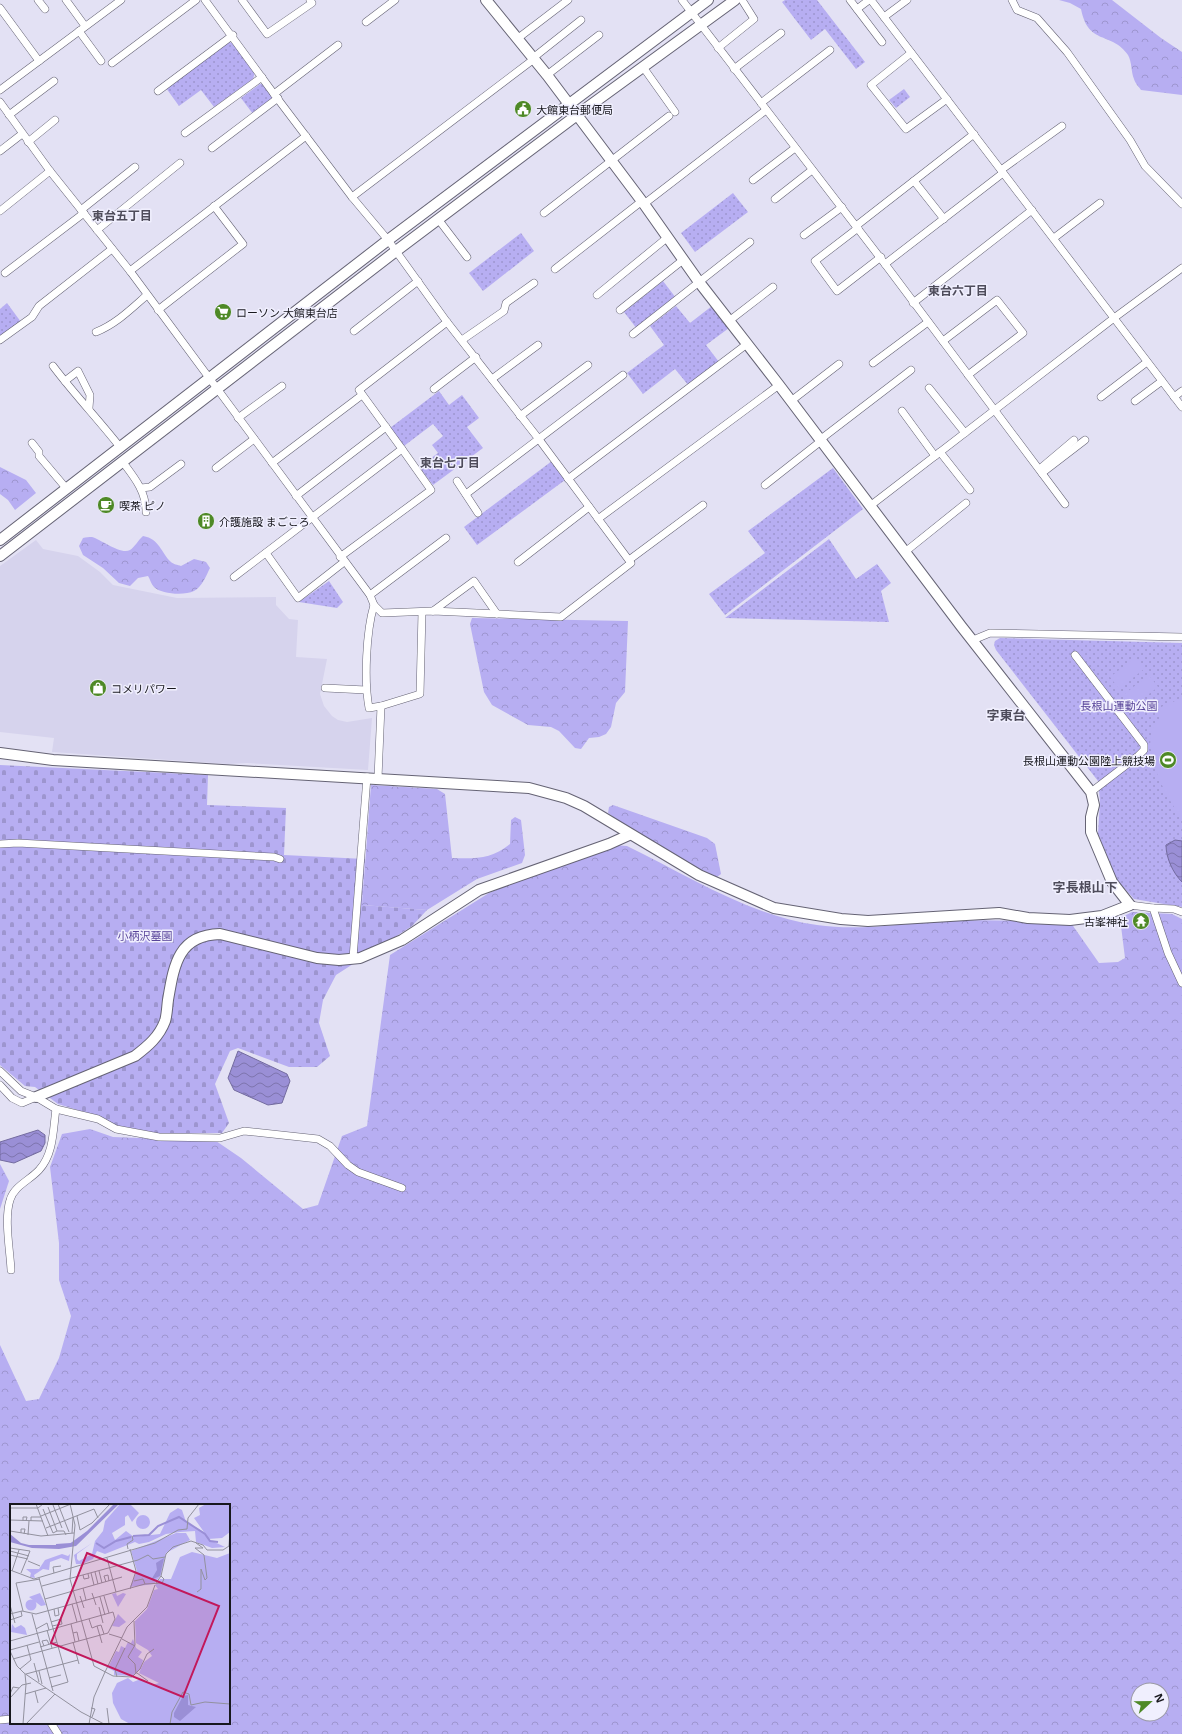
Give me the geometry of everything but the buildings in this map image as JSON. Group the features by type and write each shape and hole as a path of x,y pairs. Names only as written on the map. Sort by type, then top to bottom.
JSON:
{"street":[{"path":"38,0 45,9"},
{"path":"66,0 85,26"},
{"path":"0,90 121,0"},
{"path":"112,63 196,0"},
{"path":"0,102 50,171 130,271 313,518 342,560 370,595 374,605 382,613 433,611 561,617 632,563 448,322 388,240 352,197 205,0"},
{"path":"242,0 268,34 312,3 310,0"},
{"path":"366,22 395,0"},
{"path":"486,0 577,115 643,202 699,282 905,552 1091,792 1094,805 1091,817 1091,832 1112,882 1130,905"},
{"path":"517,39 568,0"},
{"path":"682,0 883,260 913,303 1065,504"},
{"path":"0,540 388,240 708,0"},
{"path":"0,556 216,388 438,219 577,115 735,0"},
{"path":"718,48 754,19 742,0"},
{"path":"850,0 882,42"},
{"path":"857,9 870,0 884,17 1054,238 1182,408"},
{"path":"884,17 907,0"},
{"path":"1012,0 1017,10 1037,18 1067,52 1130,140 1145,166 1182,204"},
{"path":"0,8 39,61"},
{"path":"352,197 581,20"},
{"path":"79,31 101,61"},
{"path":"734,69 781,33"},
{"path":"547,76 599,35"},
{"path":"158,91 233,36"},
{"path":"212,148 338,45"},
{"path":"761,103 830,50"},
{"path":"911,53 871,85 906,129 947,99"},
{"path":"544,213 612,162 672,114 643,67"},
{"path":"185,133 262,77"},
{"path":"9,115 54,81"},
{"path":"555,269 766,110"},
{"path":"28,142 55,120"},
{"path":"974,134 815,261 838,291 944,219 1002,171 1062,126"},
{"path":"0,151 22,134"},
{"path":"130,271 306,136"},
{"path":"753,180 795,148"},
{"path":"97,230 180,163"},
{"path":"5,273 82,212 135,167"},
{"path":"775,199 812,170"},
{"path":"0,211 50,171"},
{"path":"914,181 944,219"},
{"path":"1054,238 1100,202"},
{"path":"158,310 243,244 214,206"},
{"path":"804,235 842,207"},
{"path":"913,303 1032,210"},
{"path":"438,219 467,257"},
{"path":"597,295 668,237"},
{"path":"634,334 750,242"},
{"path":"0,340 32,317 39,306 112,249"},
{"path":"620,310 683,260"},
{"path":"870,506 1114,318 1182,268"},
{"path":"354,331 418,281"},
{"path":"462,340 504,310 506,303 534,283"},
{"path":"729,321 773,287"},
{"path":"96,332 107,328 121,318 147,295"},
{"path":"943,341 997,300 1023,333 968,375"},
{"path":"266,553 298,598 342,560 431,490 359,390 448,322"},
{"path":"873,363 928,322"},
{"path":"568,479 747,344"},
{"path":"492,379 538,345"},
{"path":"434,389 476,357"},
{"path":"1101,397 1147,362"},
{"path":"791,401 839,364"},
{"path":"520,416 588,365"},
{"path":"53,366 78,399 89,408 120,447"},
{"path":"765,485 911,370"},
{"path":"65,381 78,371 90,395 89,408"},
{"path":"466,494 623,375"},
{"path":"1135,402 1162,381"},
{"path":"598,519 779,385"},
{"path":"238,418 282,386"},
{"path":"929,388 965,433"},
{"path":"1174,397 1182,392"},
{"path":"272,463 362,395"},
{"path":"902,411 970,490"},
{"path":"296,496 386,427"},
{"path":"216,468 254,439"},
{"path":"1041,471 1074,440"},
{"path":"1041,471 1085,440"},
{"path":"32,443 39,452 39,456 66,488"},
{"path":"234,578 402,449"},
{"path":"122,461 141,488 146,502 146,512"},
{"path":"141,488 150,487 181,464"},
{"path":"457,481 478,513"},
{"path":"905,552 966,503"},
{"path":"629,560 703,505"},
{"path":"518,562 590,507"},
{"path":"370,595 446,538"},
{"path":"433,611 474,581 497,614"},
{"path":"374,605 370,620 366,690 369,708 381,706 420,694 422,612"},
{"path":"973,640 990,633 1182,637"},
{"path":"1075,655 1144,746 1144,750 1138,756 1091,792"},
{"path":"325,688 366,690"},
{"path":"378,778 381,706"},
{"path":"0,753 60,761 367,777 529,788 566,798 584,806 699,875 774,908 841,919 868,921 999,913 1028,918 1070,920 1102,916 1130,905 1174,909 1182,912"},
{"path":"354,958 367,777"},
{"path":"0,1085 12,1098 22,1103 135,1056 148,1046 158,1035 166,1020 175,964 182,950 194,940 208,934 220,934 317,958 339,960 354,958 380,950 402,940 478,890 609,844 629,834"},
{"path":"0,844 18,843 169,851 274,857 280,859"},
{"path":"1153,908 1168,953 1182,983"},
{"path":"0,1071 21,1091 36,1097 56,1109 98,1119 116,1129 159,1137 220,1138 244,1132 318,1140 330,1146 348,1165 358,1172 402,1188"},
{"path":"10,1270 7,1209 10,1198 21,1185 40,1170 50,1153 56,1109"},
{"path":"0,1720 10,1719"},
{"path":"52,1724 58,1734"}],"shaded area":[{"path":"36,540 43,549 78,556 100,572 113,585 177,598 276,597 276,605 289,619 298,620 296,657 327,659 320,694 324,706 332,716 338,720 347,722 372,718 368,770 247,763 228,764 52,752 54,738 0,732 0,566"}],"green space":[{"path":"785,0 817,0 865,62 856,69 825,29 811,40 782,2"},
{"path":"1059,0 1112,0 1161,38 1182,52 1182,95 1141,90 1132,73 1128,55 1122,48 1101,37 1089,28 1084,21 1081,9 1070,3"},
{"path":"229,42 232,43 255,72 253,79 214,107 201,90 179,106 166,88"},
{"path":"260,84 263,84 273,98 253,114 241,98"},
{"path":"904,89 910,97 896,108 889,100"},
{"path":"733,193 748,212 695,252 681,233"},
{"path":"521,233 534,251 483,291 469,273"},
{"path":"663,281 676,298 637,329 624,312"},
{"path":"7,303 21,322 0,338 0,309"},
{"path":"676,306 690,323 712,306 729,328 706,345 719,362 689,386 675,369 643,394 627,373 664,345 650,326"},
{"path":"439,391 449,405 462,395 479,418 467,427 483,448 433,485 419,467 438,453 432,445 443,436 433,424 404,446 390,428"},
{"path":"552,461 565,480 477,545 464,527"},
{"path":"0,467 26,480 36,493 15,510 8,500 0,494"},
{"path":"833,468 863,509 725,615 709,594 765,553 748,531"},
{"path":"143,536 157,543 174,564 181,566 194,559 206,562 210,568 204,581 194,591 179,594 167,593 157,589 154,587 148,576 138,578 130,586 119,583 103,568 83,555 79,546 83,538 92,537 117,549 126,551 132,549"},
{"path":"829,539 856,579 877,564 891,583 881,591 889,622 725,618"},
{"path":"329,581 343,602 337,608 299,602"},
{"path":"472,618 628,621 625,692 616,703 611,727 606,734 599,737 589,738 581,749 575,748 559,731 551,727 528,725 492,705 484,692 470,624"},
{"name":"長根山運動公園","path":"1000,638 1182,643 1182,907 1134,899 1117,880 1098,834 1100,801 1098,781 996,650 994,645 995,641"},
{"path":"1135,658 1144,669 1119,689 1110,677"},
{"path":"1149,675 1158,687 1132,707 1123,695"},
{"name":"長根山運動公園陸上競技場","path":"1182,697 1182,817 1164,790 1155,766 1150,744 1152,730 1161,716 1158,710 1169,701 1173,702"},
{"name":"小柄沢墓園","path":"0,765 208,775 207,805 286,808 284,855 365,859 362,905 427,910 412,926 336,975 323,1000 319,1023 330,1056 317,1067 289,1067 238,1048 230,1051 215,1084 229,1123 222,1133 119,1133 100,1117 58,1104 35,1087 25,1086 0,1065"},
{"path":"371,785 437,789 445,794 452,858 476,858 497,853 510,844 511,820 515,817 521,820 525,855 522,863 477,879 427,910 362,905"},
{"path":"613,805 707,838 715,844 721,874 717,877 710,876 620,822 608,813 609,807"},
{"path":"614,845 627,846 743,904 767,913 817,925 832,927 863,927 957,920 1006,920 1071,923 1099,963 1118,962 1125,958 1120,918 1132,912 1172,914 1182,919 1182,1734 0,1734 0,1345 26,1401 39,1399 59,1358 71,1316 59,1280 59,1243 50,1167 62,1134 90,1129 113,1137 216,1141 241,1158 303,1209 318,1205 342,1136 367,1126 390,955 489,893 544,870"},
{"path":"0,1164 9,1181 0,1209"}],"water":[{"path":"1175,840 1182,841 1182,882 1171,865 1166,850 1166,845"},
{"path":"238,1051 287,1074 290,1081 282,1103 268,1105 234,1090 228,1078"},
{"path":"38,1130 45,1135 45,1143 41,1151 14,1163 0,1160 0,1142"}],"place":[{"name":"大館東台郵便局","path":"523,109"},
{"name":"ローソン 大館東台店","path":"223,312"},
{"name":"喫茶 ピノ","path":"106,505"},
{"name":"介護施設 まごころ","path":"206,521"},
{"name":"コメリパワー","path":"98,688"},
{"name":"長根山運動公園陸上競技場","path":"1168,760"},
{"name":"古峯神社","path":"1141,921"}],"district":[{"name":"東台五丁目","path":"122,215"},
{"name":"東台六丁目","path":"958,290"},
{"name":"東台七丁目","path":"450,462"},
{"name":"字東台","path":"1006,715"},
{"name":"字長根山下","path":"1085,887"}]}
